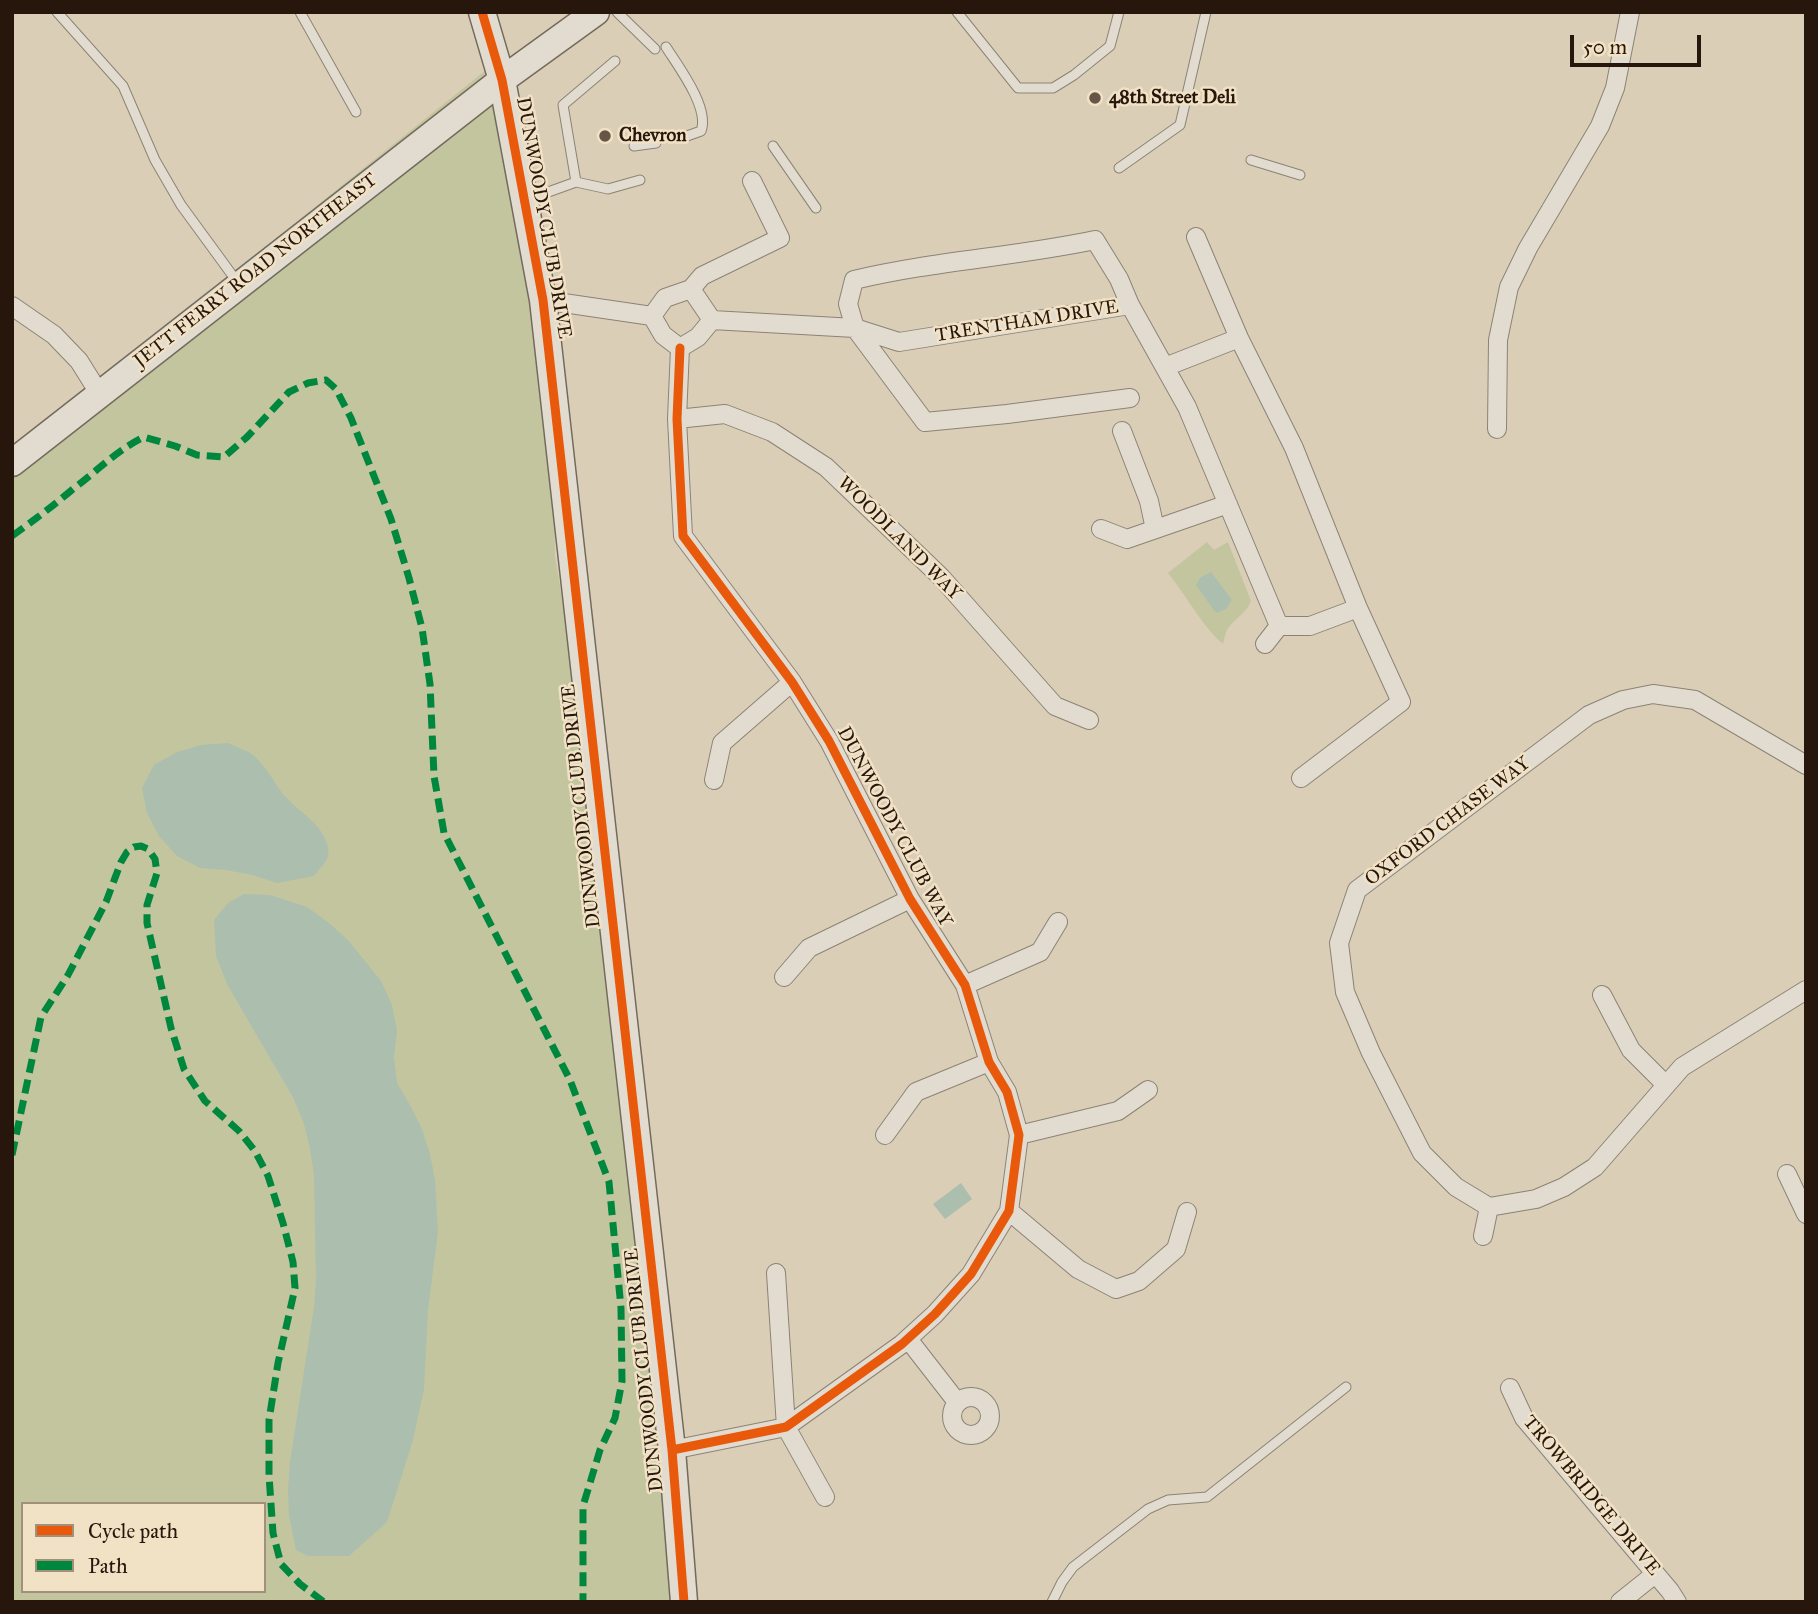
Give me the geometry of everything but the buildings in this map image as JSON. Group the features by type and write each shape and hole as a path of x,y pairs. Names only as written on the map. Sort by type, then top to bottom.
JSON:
{"street":[{"name":"DUNWOODY CLUB DRIVE","path":"482,12 502,80 542,300 672,1450 684,1602"},
{"name":"JETT FERRY ROAD NORTHEAST","path":"12,463 502,80 596,12"},
{"path":"1497,429 1498,340 1509,287 1528,248 1600,126 1615,88 1630,12"},
{"path":"652,316 665,298 691,289 702,276 780,238 752,181"},
{"path":"1196,237 1239,338 1294,448 1358,608 1401,702 1301,778"},
{"path":"1130,306 1119,279 1095,240 894,271 854,280 848,304 855,328 925,422 1130,398"},
{"path":"652,316 663,335 680,348 698,337 712,320 691,289"},
{"path":"542,300 652,316"},
{"path":"12,306 54,335 79,361 99,393"},
{"name":"TRENTHAM DRIVE","path":"712,320 855,328 900,342 1130,306 1187,407 1279,626"},
{"path":"1165,368 1239,338"},
{"name":"DUNWOODY CLUB WAY","path":"672,1450 786,1427 908,1339 971,1274 1009,1211 1019,1135 1007,1092 989,1062 965,985 910,899 829,741 792,682 683,536 677,419 680,348"},
{"name":"WOODLAND WAY","path":"677,419 725,414 772,432 826,467 941,577 1055,706 1089,720"},
{"path":"1122,431 1149,501 1155,529"},
{"path":"1101,529 1127,539 1228,505"},
{"path":"1265,644 1279,626 1310,626 1358,608"},
{"path":"714,780 722,743 792,682"},
{"name":"OXFORD CHASE WAY","path":"1489,1207 1457,1187 1422,1153 1371,1053 1345,992 1339,943 1357,890 1589,715 1623,699 1653,694 1695,700 1806,765"},
{"path":"784,977 809,948 910,899"},
{"path":"965,985 1040,952 1058,922"},
{"path":"1483,1236 1489,1207 1536,1199 1564,1187 1595,1167 1682,1067 1806,990"},
{"path":"1602,995 1631,1050 1665,1084"},
{"path":"885,1135 916,1092 989,1062"},
{"path":"1019,1135 1118,1111 1148,1090"},
{"path":"1787,1174 1806,1214"},
{"path":"1009,1211 1078,1269 1116,1289 1139,1281 1176,1249 1187,1212"},
{"path":"776,1273 786,1427 825,1497"},
{"path":"908,1339 957,1402"},
{"name":"TROWBRIDGE DRIVE","path":"1510,1388 1524,1418 1677,1602"},
{"path":"1620,1602 1655,1574"}],"lane":[{"path":"57,12 123,86 155,160 239,285"},
{"path":"300,12 356,112"},
{"path":"617,12 655,49"},
{"path":"957,12 1018,88 1053,88 1110,46 1119,12"},
{"path":"1119,168 1180,125 1206,12"},
{"path":"666,47 685,76 697,100 704,123 701,131 687,136"},
{"path":"576,182 563,105 615,61"},
{"path":"634,146 656,143"},
{"path":"773,146 816,208"},
{"path":"1251,160 1300,175"},
{"path":"524,200 576,182 608,189 640,180"},
{"path":"1052,1602 1073,1567 1148,1509 1168,1500 1207,1497 1346,1387"}],"green space":[{"path":"491,66 551,310 555,556 607,873 674,1602 12,1602 12,450"},
{"path":"1207,542 1214,550 1228,542 1251,601 1228,629 1223,644 1168,573"}],"shaded area":[{"path":"1211,572 1232,600 1226,609 1216,613 1196,585 1201,577"},
{"path":"228,743 258,759 283,794 321,832 329,852 314,876 277,883 252,875 200,868 177,856 159,836 147,813 142,788 154,765 177,752 201,745"},
{"path":"244,894 270,895 307,907 348,940 381,981 392,1005 397,1031 394,1057 397,1083 422,1129 435,1180 438,1232 428,1310 424,1389 413,1440 387,1522 349,1556 308,1556 296,1550 289,1515 290,1462 316,1280 314,1175 304,1124 294,1099 228,986 216,956 214,920 228,903"},
{"path":"961,1183 972,1199 945,1219 933,1204"}],"marked path":[{"path":"12,536 116,454 144,437 197,455 224,457 247,437 289,392 308,383 326,380 336,389 351,418 391,519 422,628 430,684 434,776 444,833 570,1080 609,1182 621,1308 622,1381 615,1418 600,1450 583,1506 583,1602"},
{"path":"12,1155 41,1017 68,975 106,902 127,852 134,847 148,849 155,859 157,873 147,905 147,923 171,1028 184,1069 205,1101 239,1131 255,1151 268,1176 293,1262 295,1288 278,1363 269,1420 273,1533 281,1564 300,1584 324,1602"}],"cycle path":[{"path":"482,12 502,80 543,300 672,1450 684,1602"},
{"path":"672,1450 786,1427 902,1344 935,1314 971,1274 1009,1211 1019,1135 1007,1092 989,1062 965,985 910,899 829,741 792,682 683,536 677,419 680,348"}],"place":[{"name":"48th Street Deli","path":"1095,98"},
{"name":"Chevron","path":"605,136"}]}
